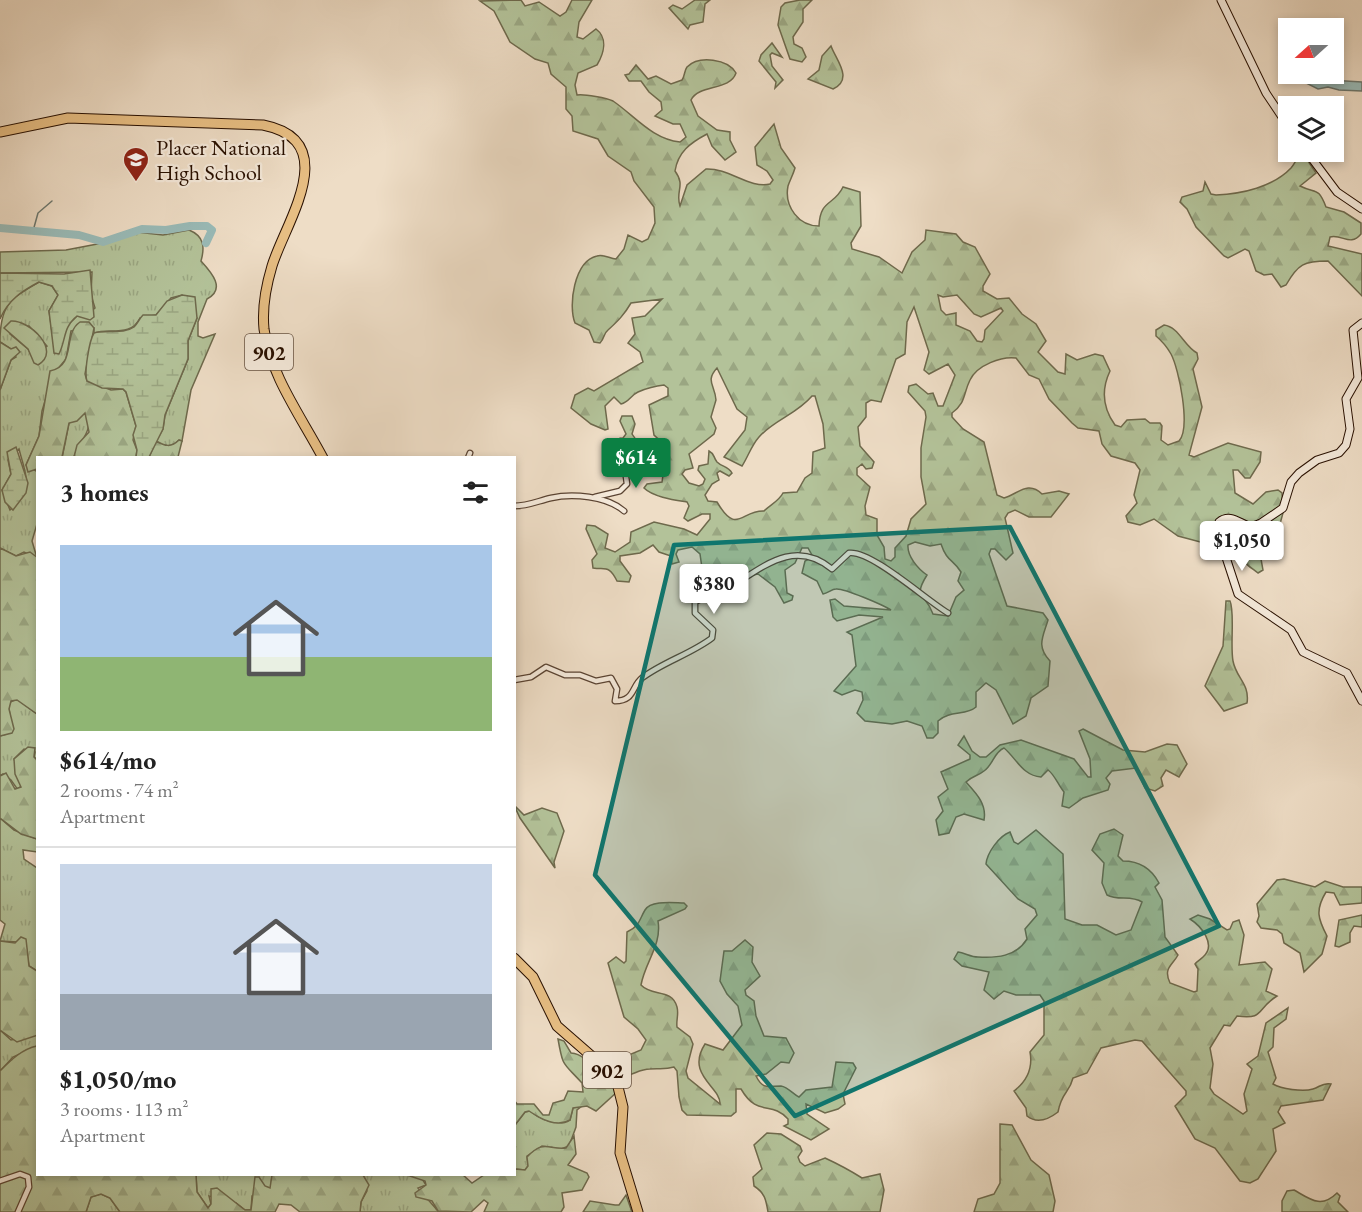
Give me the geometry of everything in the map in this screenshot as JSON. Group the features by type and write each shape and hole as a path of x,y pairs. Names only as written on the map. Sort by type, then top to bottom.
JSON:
{"highway":[{"name":"902","path":"0,132 68,118 129,119 272,127 284,133 298,146 306,173 304,188 274,260 267,285 264,331 275,367 322,456"},
{"name":"902","path":"516,960 533,976 557,1026 604,1067 617,1083 623,1107 620,1154 638,1212"}],"street":[{"path":"1221,0 1266,93 1278,111"},
{"path":"1314,162 1337,192 1362,209"},
{"path":"1362,323 1353,330 1358,378 1346,399 1350,429 1344,448 1339,453 1313,462 1296,476 1284,506 1275,514 1251,527 1231,518 1224,519 1219,522 1217,530 1239,594 1291,630 1303,652 1347,673 1362,701"},
{"path":"592,498 620,491 627,484 621,441"},
{"path":"516,506 557,497 592,498 607,501 624,511"},
{"path":"516,680 531,677 546,667 565,675 580,675 596,681 612,678 617,689 615,701 627,698 634,692 640,679 712,638 713,630 695,613 695,602 716,595 761,567 785,558 811,556 832,569 849,553 859,554 881,566 948,613"},
{"path":"0,1181 20,1174 28,1177 28,1187 18,1212"}],"highlighted area":[{"path":"1010,527 1219,926 795,1116 595,875 674,545"}],"green space":[{"path":"521,0 525,6 539,2 560,16 566,12 572,0 592,0 579,22 577,37 583,39 596,29 602,37 603,51 597,65 578,73 575,85 577,95 613,101 652,132 670,140 680,142 686,137 680,124 673,124 655,116 662,110 661,102 641,81 629,81 625,75 629,74 636,65 648,79 656,76 671,84 682,80 687,67 692,63 713,60 727,64 736,73 733,79 695,95 691,100 698,116 717,130 730,132 730,140 736,152 725,160 712,146 707,134 686,149 679,158 675,171 680,181 680,206 687,185 706,169 723,172 755,184 770,184 773,180 767,171 757,165 755,147 774,124 781,148 795,168 787,194 791,208 799,219 819,226 822,211 843,187 860,192 861,226 851,243 852,249 879,257 902,273 912,252 925,240 926,230 956,234 963,242 975,247 990,274 983,286 983,291 997,299 1009,298 1022,314 1036,324 1046,341 1038,352 1058,372 1065,374 1066,354 1077,360 1095,354 1103,356 1110,371 1105,385 1105,405 1115,425 1121,427 1127,420 1145,419 1150,423 1160,423 1162,426 1161,440 1168,445 1179,441 1184,424 1184,412 1174,362 1168,349 1156,336 1156,330 1164,325 1174,329 1197,353 1198,359 1193,369 1202,407 1189,455 1194,457 1228,443 1261,452 1260,462 1250,478 1245,478 1238,470 1233,470 1235,493 1253,504 1266,492 1278,490 1282,493 1283,513 1277,535 1266,540 1254,539 1248,543 1261,559 1263,570 1258,573 1244,562 1231,531 1223,523 1217,521 1211,526 1208,540 1204,543 1178,536 1154,519 1140,525 1128,522 1126,516 1137,503 1134,495 1140,470 1135,463 1111,456 1102,444 1099,431 1078,428 1072,423 1049,399 1039,379 1029,375 1016,358 997,360 978,370 970,380 962,402 952,413 952,417 963,429 984,442 997,495 1004,498 1028,488 1042,494 1059,491 1069,494 1051,517 1029,517 1015,510 1008,513 1005,518 1013,553 1006,560 995,549 991,549 989,554 1007,606 1043,613 1048,620 1042,646 1050,661 1048,686 1031,698 1026,716 1013,724 996,690 986,683 976,692 976,707 938,721 938,733 933,738 927,738 922,726 907,721 892,724 865,721 857,713 863,700 862,692 855,690 842,695 834,691 856,666 852,635 847,632 883,617 859,615 837,621 833,617 830,600 835,599 844,606 891,610 840,589 823,594 817,581 802,573 805,561 813,557 808,548 802,548 795,563 785,570 787,593 793,596 792,600 784,603 775,587 758,574 748,576 733,571 712,574 702,568 700,554 692,547 678,550 676,554 679,562 672,564 671,556 659,552 653,545 640,553 620,556 620,561 631,576 629,582 617,581 612,572 607,569 593,568 592,560 597,554 586,529 587,525 595,526 608,534 605,548 615,552 630,542 631,532 654,522 684,529 697,535 710,519 710,514 702,514 688,521 684,518 689,506 687,502 658,496 644,488 647,484 662,482 663,475 660,472 646,476 639,466 641,457 629,450 624,442 623,438 626,434 620,421 622,416 632,416 635,424 632,434 642,444 660,453 655,465 662,466 663,456 668,448 654,435 649,405 668,396 668,388 664,385 648,388 636,393 621,404 614,397 605,406 608,429 605,430 591,424 571,408 575,395 588,388 594,391 643,362 640,352 628,343 635,334 632,318 645,316 662,299 631,303 621,318 606,332 600,343 594,342 589,330 575,323 572,306 575,285 583,266 589,260 599,256 616,259 624,249 628,235 642,242 648,239 655,223 654,207 634,181 631,172 608,156 598,139 573,131 572,116 566,109 566,87 551,74 548,63 535,59 510,42 494,11 480,1","holes":["938,295 943,297 957,295 974,314 981,317 1001,308 1003,311 985,330 982,342 977,341 970,331 956,325 956,313 946,315 941,310","914,307 929,352 924,370 929,374 948,364 955,375 943,406 938,406 933,393 928,394 916,384 909,386 908,392 925,411 926,417 921,448 921,477 926,504 911,519 906,536 895,548 895,557 891,561 885,559 884,547 877,535 877,519 866,515 865,506 870,487 857,475 857,468 862,464 866,469 872,468 874,462 860,446 858,427 866,417 866,403 871,400 881,402 896,359 905,354 907,322","717,368 737,409 747,417 745,430 724,457 742,466 759,437 800,408 812,396 815,396 823,424 825,448 813,452 812,473 805,478 797,492 783,493 764,511 735,520 730,518 717,502 708,501 705,495 712,484 719,480 717,473 720,471 729,476 732,473 717,462 711,452 709,451 708,464 699,466 698,470 705,479 703,484 699,486 689,483 682,474 685,470 693,468 689,454 714,434 716,428 711,417 716,400 711,380","915,542 930,546 941,544 948,557 961,572 958,581 964,590 956,597 948,616 933,614 922,596 920,592 927,575 914,562 908,545"]},
{"path":"695,0 710,0 705,4 703,22 690,25 688,29 669,8 673,5 682,9"},
{"path":"812,0 803,9 803,22 793,37 794,44 802,48 806,57 802,62 790,59 778,25 781,7 785,3"},
{"path":"772,43 782,57 772,53 770,55 772,66 783,80 775,88 776,82 759,61 761,55"},
{"path":"831,46 843,75 839,85 833,89 808,79 819,70 822,56"},
{"path":"1295,162 1309,162 1316,173 1300,186 1318,193 1326,207 1344,212 1361,223 1361,234 1357,238 1350,240 1330,237 1328,246 1362,254 1362,296 1328,261 1302,265 1294,272 1286,285 1281,287 1272,274 1264,275 1256,271 1249,251 1245,249 1228,258 1224,256 1196,227 1187,209 1180,202 1182,197 1203,191 1205,182 1211,194 1236,193 1266,185 1284,175"},
{"path":"189,230 194,232 198,235 203,247 201,261 215,281 216,291 207,299 198,322 198,336 203,338 215,334 191,390 182,441 179,440 168,446 156,441 163,429 165,415 188,359 188,341 197,318 182,295 171,298 156,315 140,318 136,324 126,330 94,333 94,328 71,331 66,359 57,370 49,388 42,411 39,436 26,465 36,471 36,527 32,541 36,558 24,552 16,556 0,548 0,390 11,360 16,357 11,349 0,342 4,312 20,293 39,282 52,286 58,295 49,311 55,353 67,326 77,316 84,317 95,308 91,295 92,272 0,273 0,252 66,250 113,241 136,232 163,235","holes":["29,326 47,346 32,356 28,349 10,334","19,449 26,475 26,488 23,495 10,510 2,490 11,474 8,460"]},
{"path":"90,270 94,317 90,320 77,316 72,320 59,354 54,353 49,311 58,295 52,286 39,282 27,289 11,301 0,319 0,273 64,274"},
{"path":"182,295 195,297 197,318 188,341 188,359 165,415 163,429 150,456 136,456 133,435 136,426 126,392 123,389 102,388 87,381 90,343 94,333 130,329 143,315 156,315 167,301"},
{"path":"11,321 27,325 41,337 47,352 45,359 38,365 34,363 28,349 4,328"},
{"path":"80,322 89,322 94,328 85,374 87,381 111,390 123,389 126,392 136,426 133,440 137,450 136,456 74,456 77,445 89,432 85,413 77,421 69,423 62,456 36,456 36,469 28,472 26,465 39,436 50,371 64,363 75,327"},
{"path":"0,342 11,349 16,347 20,352 11,360 0,390"},
{"path":"85,413 88,419 87,431 74,456 62,456 69,423"},
{"path":"179,440 182,441 178,456 149,456 156,441 162,444 173,444"},
{"path":"16,447 28,483 26,493 13,510 5,502 2,490 11,474 7,452"},
{"path":"0,548 16,556 30,552 36,556 36,713 17,700 11,701 9,709 14,729 12,733 0,736"},
{"path":"1226,601 1230,601 1231,606 1233,661 1245,686 1247,703 1224,711 1205,686 1223,646"},
{"path":"17,699 36,713 36,759 35,752 24,749 14,759 22,784 18,790 11,780 3,774 0,776 0,736 7,734 10,715 8,703"},
{"path":"1083,729 1123,750 1145,752 1167,744 1177,745 1187,764 1179,777 1166,770 1161,778 1163,786 1155,791 1145,788 1136,768 1112,771 1106,778 1110,784 1108,790 1083,798 1069,808 1062,806 1064,792 1048,770 1041,777 1029,773 1004,748 998,752 982,773 966,782 982,804 984,820 964,814 956,817 949,833 939,835 936,820 943,811 938,797 948,789 941,772 970,759 970,755 958,745 964,736 972,751 980,757 986,757 1000,745 1021,740 1074,759 1088,777 1091,777 1090,759 1079,731"},
{"path":"28,747 35,748 36,839 21,834 0,818 0,776 6,773 15,789 21,787 15,774 14,759"},
{"path":"516,807 524,815 542,808 557,813 564,831 554,862 555,868 520,818"},
{"path":"0,818 14,830 36,839 36,852 23,850 24,859 36,867 36,970 29,966 26,946 18,942 0,941 5,924 0,920"},
{"path":"1114,829 1123,835 1118,856 1123,861 1135,862 1144,866 1159,883 1155,887 1162,900 1165,937 1178,955 1168,970 1170,983 1194,992 1197,991 1198,969 1195,964 1207,952 1208,947 1203,931 1190,919 1198,915 1210,919 1227,930 1233,922 1239,920 1244,935 1239,965 1265,962 1272,969 1266,991 1277,996 1256,1015 1237,1016 1230,1026 1224,1025 1210,1048 1213,1064 1210,1088 1214,1094 1243,1114 1247,1111 1244,1094 1252,1069 1247,1064 1258,1056 1266,1023 1288,1008 1286,1019 1274,1028 1273,1047 1268,1052 1276,1078 1273,1084 1287,1089 1304,1090 1331,1084 1323,1100 1281,1106 1278,1112 1285,1123 1273,1129 1276,1151 1258,1179 1250,1183 1240,1181 1215,1148 1195,1139 1175,1106 1186,1095 1186,1091 1142,1041 1135,1040 1101,1048 1087,1073 1073,1078 1061,1100 1058,1112 1043,1120 1035,1120 1027,1116 1026,1108 1014,1091 1028,1074 1031,1063 1030,1052 1044,1035 1044,1001 1040,995 1016,995 1004,991 994,999 984,990 989,972 962,966 954,959 958,952 978,957 1005,955 1017,950 1027,939 1025,929 1037,915 1035,909 1018,899 986,864 994,845 1010,832 1014,842 1018,844 1036,830 1063,854 1065,919 1082,925 1097,925 1116,935 1131,930 1142,902 1107,895 1102,883 1104,863 1092,850 1100,834"},
{"path":"1284,879 1315,887 1325,881 1343,887 1362,887 1362,903 1340,905 1334,893 1326,892 1320,904 1319,914 1327,936 1322,954 1304,972 1300,953 1284,943 1282,934 1277,930 1261,928 1257,922 1259,916 1257,904 1277,880"},
{"path":"663,903 684,903 687,906 685,909 658,921 658,938 641,985 651,991 671,997 674,1001 678,1010 677,1027 690,1037 693,1044 686,1071 688,1078 720,1104 719,1098 701,1072 700,1055 705,1044 723,1050 742,1025 738,1006 727,994 720,981 724,951 732,951 745,940 753,947 752,962 760,976 745,990 746,995 754,1001 756,1016 764,1036 786,1038 794,1053 789,1063 781,1062 766,1074 756,1076 761,1083 766,1086 784,1087 799,1097 806,1090 832,1087 836,1062 853,1063 856,1068 843,1094 845,1104 825,1113 806,1104 807,1114 829,1129 811,1140 784,1126 788,1124 788,1119 782,1113 753,1103 741,1089 736,1089 736,1112 731,1116 687,1115 682,1110 677,1071 674,1067 645,1069 626,1076 617,1076 613,1068 618,1065 623,1054 629,1055 641,1050 646,1040 638,1029 624,1017 608,963 616,957 624,963 626,961 627,932 637,925 648,907"},
{"path":"1362,915 1362,927 1354,926 1350,933 1350,942 1339,947 1335,946 1339,920"},
{"path":"21,937 26,939 29,966 36,970 36,1036 17,1042 0,1030 0,941 15,943"},
{"path":"0,1030 11,1040 36,1035 36,1046 13,1057 0,1071"},
{"path":"558,1039 564,1041 571,1053 578,1054 589,1062 604,1079 616,1087 617,1092 596,1111 587,1106 573,1108 570,1120 565,1122 549,1122 529,1111 525,1112 516,1124 516,1103 534,1104 543,1115 549,1115 553,1103 564,1100 568,1091 583,1092 582,1083 567,1067 561,1055"},
{"path":"36,1046 36,1176 196,1176 197,1192 208,1208 211,1204 211,1189 217,1188 245,1210 251,1210 255,1177 259,1177 265,1186 270,1188 272,1176 364,1176 369,1185 361,1202 360,1212 300,1212 291,1205 279,1204 275,1212 120,1212 110,1198 101,1194 91,1197 86,1212 0,1212 0,1071 22,1052"},
{"path":"582,1106 577,1110 576,1127 569,1146 561,1149 542,1146 527,1156 528,1166 525,1170 516,1169 516,1124 525,1112 530,1111 544,1120 559,1123 570,1120 573,1108"},
{"path":"1000,1124 1012,1125 1031,1160 1049,1175 1055,1201 1053,1212 974,1212 978,1199 994,1194 1000,1183"},
{"path":"767,1133 781,1134 800,1146 802,1151 798,1157 805,1166 825,1158 862,1178 880,1174 884,1190 880,1212 768,1212 761,1191 754,1186 753,1177 762,1169 754,1145"},
{"path":"574,1136 576,1154 568,1165 587,1173 589,1177 582,1190 562,1193 564,1207 561,1212 484,1212 488,1203 484,1200 471,1212 438,1211 432,1201 416,1197 415,1193 426,1185 425,1181 410,1176 464,1176 472,1183 482,1176 516,1176 516,1169 525,1170 528,1166 527,1157 538,1148 546,1146 566,1148"},
{"path":"196,1176 272,1176 271,1188 265,1187 252,1196 251,1210 245,1210 236,1203 209,1196 211,1204 208,1208 197,1192"},
{"path":"363,1176 421,1177 426,1185 418,1188 438,1211 449,1212 360,1212 361,1202 367,1191"},
{"path":"1294,1190 1315,1201 1326,1201 1337,1193 1340,1196 1338,1202 1348,1212 1282,1212 1282,1201 1287,1191"},
{"path":"101,1194 110,1198 120,1212 86,1212 91,1197"},
{"path":"626,1195 632,1212 583,1212 590,1201 619,1205"}],"water":[{"path":"1362,82 1362,91 1328,87 1318,89 1308,84"}],"waterway":[{"path":"33,231 38,213 52,201"},
{"path":"0,228 79,235 103,242 142,229 166,230 207,226 212,230 206,243"}],"place":[{"name":"Placer National High School","path":"136,183"}]}
